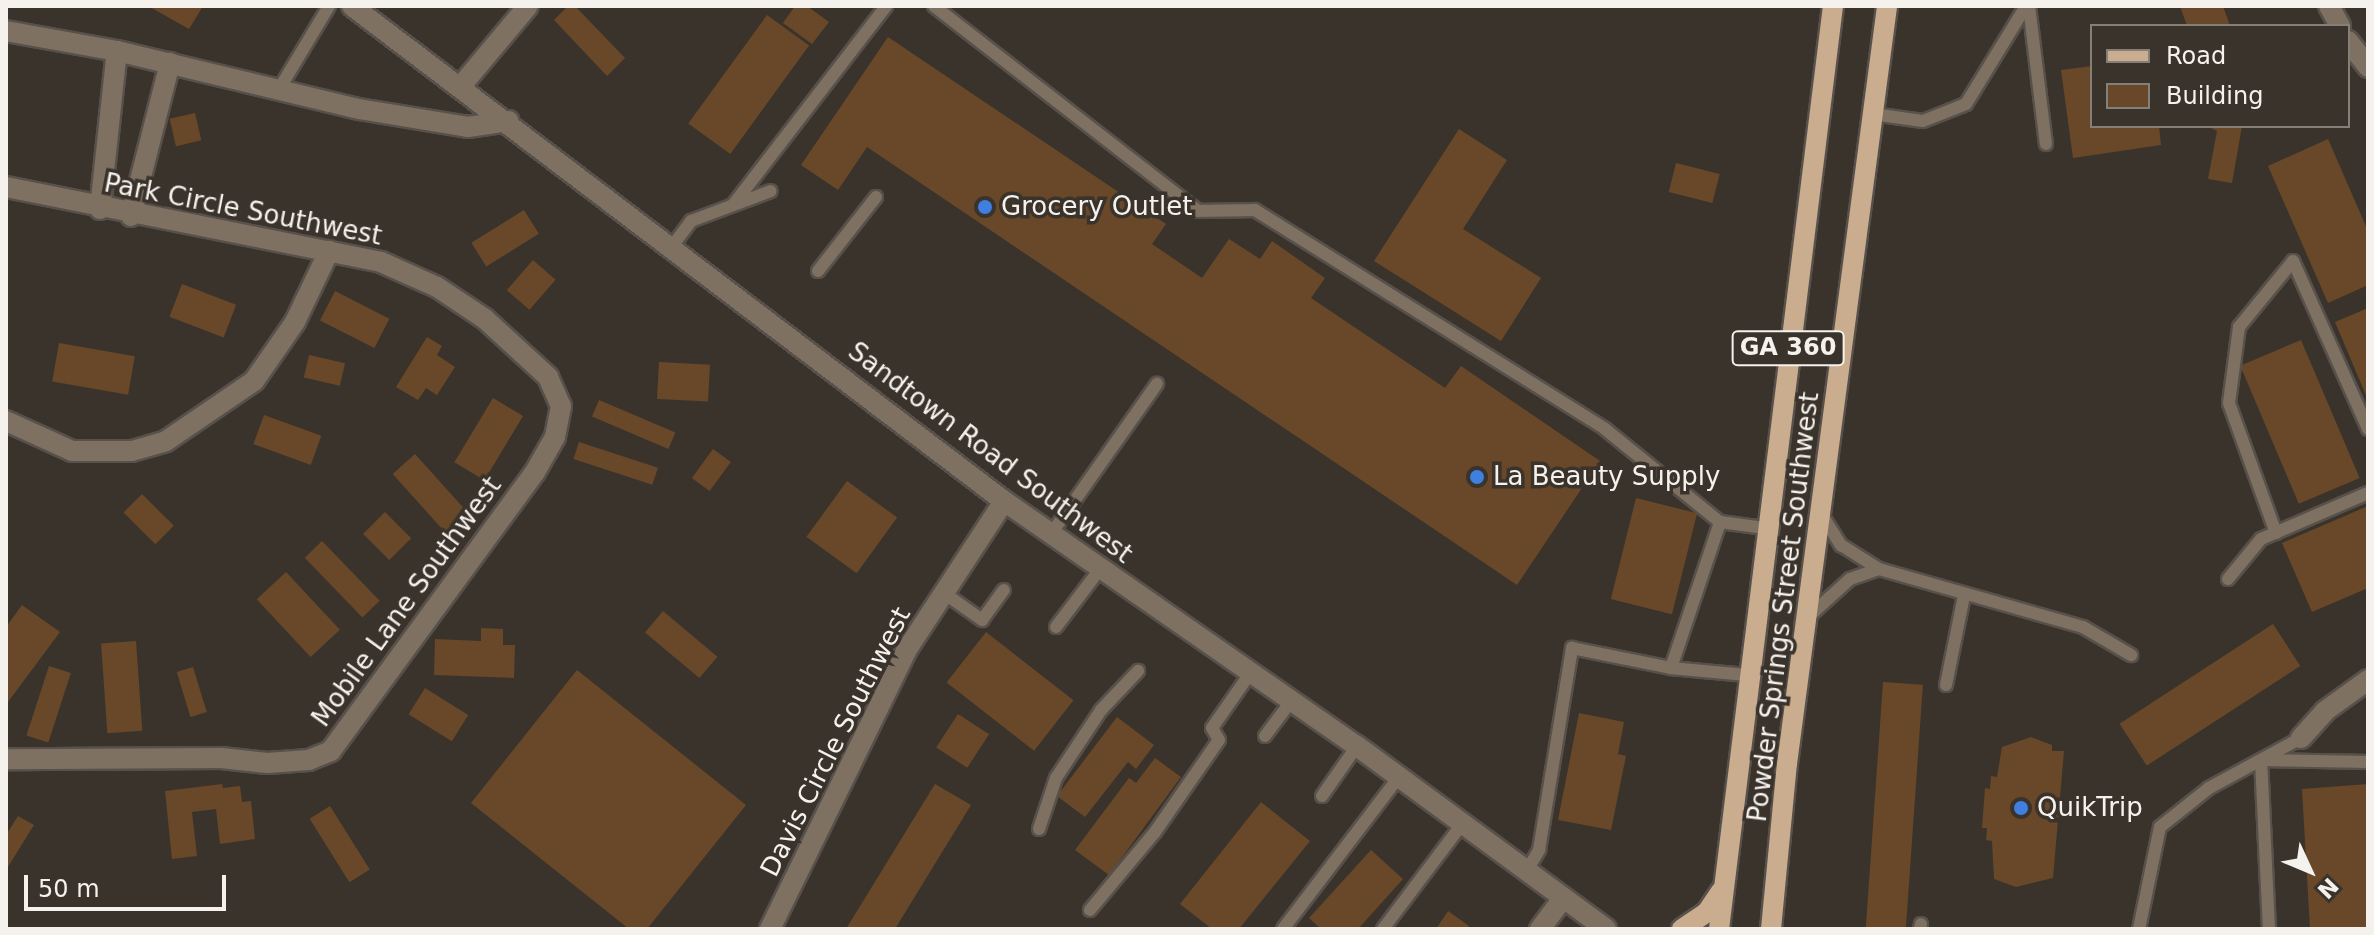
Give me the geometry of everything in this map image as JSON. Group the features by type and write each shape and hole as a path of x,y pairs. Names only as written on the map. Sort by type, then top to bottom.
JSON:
{"main road":[{"name":"Powder Springs Street Southwest","path":"1719,929 1746,675 1833,6"},
{"name":"Powder Springs Street Southwest","path":"1771,929 1807,618 1887,6"},
{"path":"1682,929 1707,912 1723,887"}],"street":[{"name":"Sandtown Road Southwest","path":"352,6 673,245 1004,501 1357,746 1606,929"},
{"path":"461,86 528,6"},
{"path":"2329,6 2339,24"},
{"path":"6,31 117,51 278,91 468,127 509,121"},
{"path":"100,209 117,51"},
{"path":"131,216 170,63"},
{"name":"Park Circle Southwest","path":"6,187 131,216 381,262 437,287 473,311 548,377 561,406"},
{"path":"6,421 72,451 132,451 166,441 254,381 295,322 329,251"},
{"name":"Mobile Lane Southwest","path":"6,759 221,758 267,763 309,760 331,751 535,472 555,437 561,406"},
{"name":"Davis Circle Southwest","path":"770,929 906,651 1004,501"},
{"path":"2301,738 2325,711 2368,680"},
{"path":"1540,929 1563,898"}],"lane":[{"path":"278,91 329,6"},
{"path":"733,205 886,6"},
{"path":"934,6 1198,211 1255,210 1605,429 1720,522 1765,528"},
{"path":"1873,114 1923,121 1966,104 2028,6"},
{"path":"2028,6 2046,144"},
{"path":"673,245 691,221 771,191"},
{"path":"818,271 876,197"},
{"path":"2276,533 2229,403 2239,327 2293,261 2368,429"},
{"path":"1051,534 1157,384"},
{"path":"2228,579 2249,548 2368,493"},
{"path":"1821,513 1841,545 1879,569 1964,596 2083,627 2131,655"},
{"path":"1671,668 1720,522"},
{"path":"1056,627 1100,569"},
{"path":"1807,618 1850,579 1879,569"},
{"path":"944,593 982,620 1004,590"},
{"path":"1946,685 1964,596"},
{"path":"1526,872 1539,850 1572,648 1671,668 1746,675"},
{"path":"1039,829 1056,778 1101,710 1138,671"},
{"path":"1090,910 1155,832 1219,740 1212,728 1251,672"},
{"path":"1265,736 1292,700"},
{"path":"2139,929 2160,827 2209,788 2301,738"},
{"path":"1322,796 1357,746"},
{"path":"2261,760 2368,762"},
{"path":"2261,760 2269,929"},
{"path":"1283,929 1399,777"},
{"path":"1383,929 1462,824"}],"building":[{"path":"148,6 203,6 189,29"},
{"path":"568,6 575,6 625,58 607,76 554,20"},
{"path":"795,6 807,6 829,22 812,44 783,23"},
{"path":"2180,6 2223,6 2229,24 2186,24"},
{"path":"767,15 809,46 730,154 688,123"},
{"path":"888,37 1166,224 1152,244 1202,278 1229,239 1260,259 1272,241 1325,278 1311,298 1445,388 1461,366 1600,461 1517,585 867,147 838,190 801,165"},
{"path":"2090,66 2090,128 2159,128 2161,145 2073,158 2061,70"},
{"path":"195,113 201,140 176,146 170,119"},
{"path":"2211,128 2242,128 2232,183 2208,179 2217,131"},
{"path":"1459,129 1507,160 1463,229 1541,278 1501,341 1374,261"},
{"path":"2328,139 2368,231 2368,285 2328,303 2268,166"},
{"path":"1676,163 1720,174 1712,203 1669,192"},
{"path":"524,210 539,234 486,267 471,243"},
{"path":"533,260 556,280 529,310 507,290"},
{"path":"182,284 236,305 224,337 169,317"},
{"path":"335,291 389,319 374,348 320,320"},
{"path":"2368,308 2368,400 2335,322"},
{"path":"427,337 442,346 437,355 455,367 437,395 426,388 418,400 396,387"},
{"path":"2301,340 2360,478 2299,504 2240,366"},
{"path":"59,343 135,356 128,395 52,381"},
{"path":"309,355 345,363 340,386 304,377"},
{"path":"659,362 710,365 708,402 657,399"},
{"path":"493,398 523,416 484,480 454,462"},
{"path":"599,400 675,432 668,449 592,417"},
{"path":"264,415 321,436 311,465 253,444"},
{"path":"579,442 658,468 652,485 573,459"},
{"path":"713,449 731,462 710,491 692,478"},
{"path":"415,454 473,518 450,538 393,474"},
{"path":"847,481 897,517 857,573 806,537"},
{"path":"142,494 174,526 155,544 124,512"},
{"path":"1636,498 1697,513 1672,614 1611,599"},
{"path":"2368,506 2368,588 2312,612 2282,543"},
{"path":"385,512 411,538 389,560 363,534"},
{"path":"322,541 380,601 362,617 305,558"},
{"path":"286,572 340,630 311,657 257,599"},
{"path":"22,605 60,632 8,702 6,627"},
{"path":"663,611 717,657 699,678 645,632"},
{"path":"2273,624 2300,666 2147,766 2120,724"},
{"path":"481,628 503,629 503,645 515,645 514,678 434,675 435,639 481,641"},
{"path":"986,632 1073,700 1034,751 947,682"},
{"path":"136,641 142,731 107,733 101,643"},
{"path":"49,666 71,673 48,743 26,735"},
{"path":"193,667 207,712 190,717 177,672"},
{"path":"577,670 746,805 647,929 629,929 471,803"},
{"path":"1883,682 1923,685 1906,929 1866,929"},
{"path":"425,688 468,715 452,741 409,714"},
{"path":"1579,713 1624,722 1618,754 1626,756 1611,830 1558,820"},
{"path":"958,714 989,734 967,768 936,748"},
{"path":"1117,717 1154,745 1136,769 1128,762 1085,817 1057,796"},
{"name":"QuikTrip","path":"2031,737 2052,745 2052,751 2064,751 2053,878 2016,887 1994,879 1992,841 1986,840 1987,828 1982,828 1985,788 1990,789 1991,776 1997,777 2002,747"},
{"path":"1155,758 1181,777 1109,875 1075,850 1129,778 1136,783"},
{"path":"222,784 223,788 240,786 242,802 251,801 255,839 220,844 216,809 192,812 197,856 172,859 165,791"},
{"path":"935,784 971,805 895,929 846,929"},
{"path":"2368,784 2368,929 2310,929 2302,789"},
{"path":"1261,802 1310,841 1239,929 1212,929 1180,904"},
{"path":"330,806 370,870 349,882 310,819"},
{"path":"18,816 34,825 6,870 6,835"},
{"path":"1371,850 1403,879 1358,929 1321,929 1309,918"},
{"path":"1448,911 1469,926 1467,929 1436,929"}],"place":[{"name":"Grocery Outlet","path":"985,207"},
{"name":"La Beauty Supply","path":"1477,477"},
{"name":"QuikTrip","path":"2021,808"}]}
